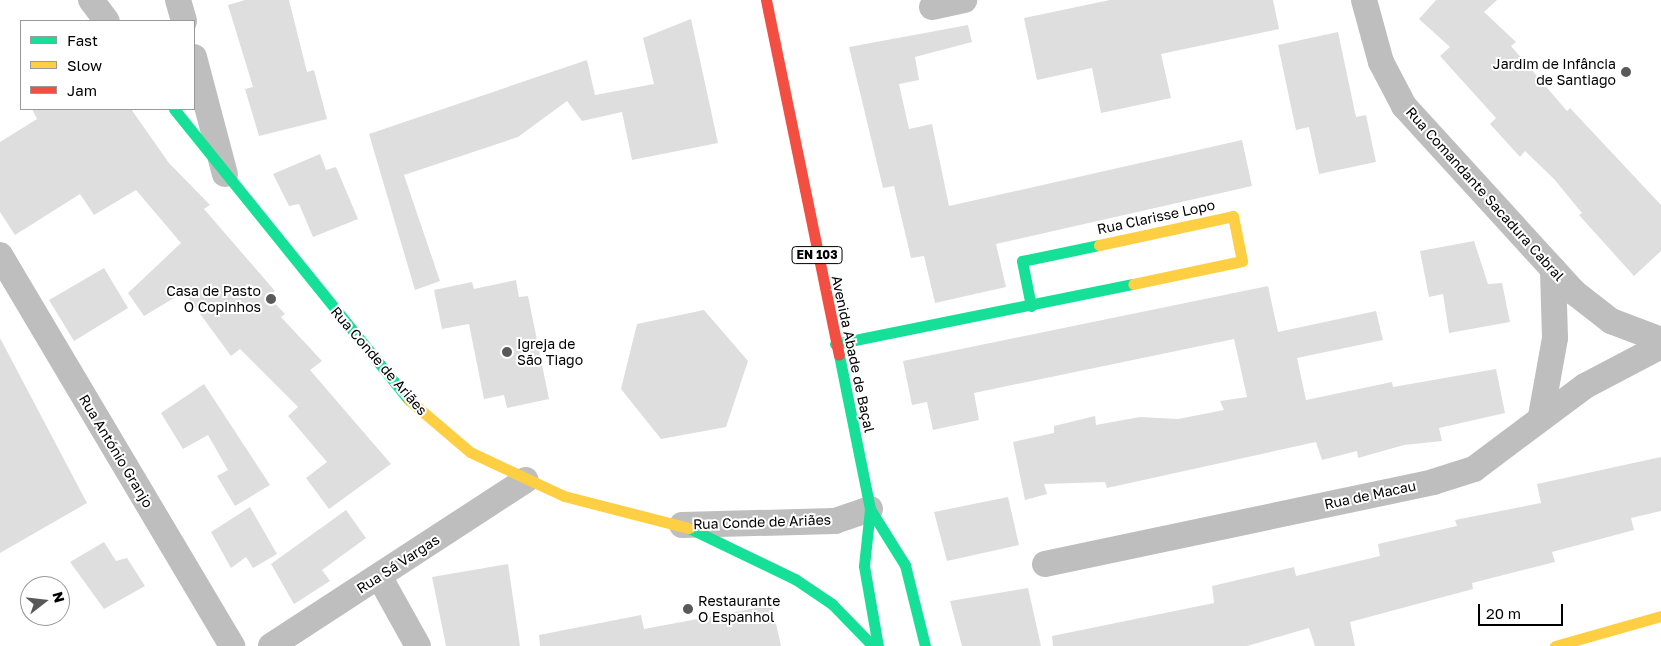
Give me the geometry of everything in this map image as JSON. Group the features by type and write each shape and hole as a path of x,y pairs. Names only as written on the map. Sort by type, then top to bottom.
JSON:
{"street":[{"path":"178,0 184,20"},
{"name":"Avenida Abade de Baçal","path":"766,0 870,509 864,566 878,646"},
{"path":"932,7 964,0"},
{"name":"Rua Comandante Sacadura Cabral","path":"1364,0 1381,62 1404,106 1553,269 1610,321 1661,340"},
{"path":"195,61 226,177"},
{"name":"Rua Conde de Ariães","path":"175,110 226,177 414,406 470,452 526,480 564,496 682,525 814,590 866,635 873,646"},
{"name":"Rua Clarisse Lopo","path":"835,344 1031,306 1242,261 1232,216 1022,261 1031,306"},
{"name":"Rua António Granjo","path":"0,256 232,646"},
{"path":"1541,416 1555,338 1553,269"},
{"name":"Rua de Macau","path":"1045,564 1433,482 1474,469 1541,416 1585,386 1661,346"},
{"name":"Rua Sá Vargas","path":"271,646 526,480"},
{"name":"Avenida Abade de Baçal","path":"870,509 905,565 925,646"},
{"name":"Rua Conde de Ariães","path":"682,525 835,521 870,509"},
{"path":"379,576 418,646"},
{"path":"1555,646 1661,616"}],"building":[{"path":"245,0 289,0 307,72 314,70 327,119 259,136 245,89 253,87 228,5"},
{"path":"1110,0 1273,0 1279,29 1161,54 1171,98 1101,113 1092,68 1037,80 1024,18"},
{"path":"1436,0 1497,0 1484,12 1516,42 1511,46 1567,111 1570,108 1661,205 1661,251 1634,276 1579,215 1582,213 1554,179 1525,151 1520,157 1490,124 1496,118 1440,56 1450,47 1419,19"},
{"path":"691,19 718,143 632,160 622,112 582,121 567,101 518,137 404,175 440,281 415,290 369,134 587,60 595,95 654,84 643,38"},
{"path":"968,25 972,42 915,57 919,80 899,84 909,129 932,124 949,206 1242,140 1252,186 996,244 1006,287 935,303 924,256 911,258 894,186 883,188 849,47"},
{"path":"1338,32 1356,117 1366,115 1376,162 1319,174 1309,127 1296,130 1278,45"},
{"path":"32,110 132,110 169,163 210,205 204,209 275,291 269,297 285,314 281,317 322,361 310,370 391,464 329,509 306,478 327,462 288,416 298,407 240,349 231,356 184,292 144,316 128,293 181,243 136,190 94,215 80,194 15,235 0,212 0,142 37,119"},
{"path":"320,154 326,170 336,167 358,219 313,237 299,204 289,206 273,174"},
{"path":"1474,241 1488,284 1502,283 1510,322 1449,333 1443,294 1429,297 1420,251"},
{"path":"104,268 128,308 74,341 49,300"},
{"name":"Igreja de São Tiago","path":"516,280 519,297 528,296 549,399 507,408 504,395 484,399 469,324 442,329 434,290 472,282 474,289"},
{"path":"1268,286 1278,332 1376,311 1383,340 1297,358 1306,400 1392,382 1393,387 1496,369 1505,413 1439,428 1442,441 1404,445 1358,458 1357,451 1322,460 1316,442 1107,488 1105,482 1044,484 1047,494 1025,500 1013,442 1054,433 1054,426 1095,416 1096,425 1140,417 1178,419 1224,410 1220,401 1247,397 1234,339 974,393 979,420 933,430 927,402 912,405 903,361"},
{"path":"704,310 748,361 726,427 661,439 621,389 637,324"},
{"path":"0,338 87,503 0,553"},
{"path":"204,384 270,485 235,506 217,476 228,470 208,435 183,449 161,413"},
{"path":"1661,457 1661,511 1631,518 1634,530 1552,552 1555,562 1472,583 1473,589 1350,622 1355,646 1315,646 1309,628 1247,646 1053,646 1052,636 1214,603 1212,586 1294,567 1296,576 1380,556 1378,544 1457,526 1455,520 1541,503 1537,484"},
{"path":"1008,497 1019,545 947,561 934,512"},
{"path":"250,507 277,554 253,568 246,557 231,568 211,532"},
{"path":"346,510 366,538 322,570 330,581 294,604 271,564"},
{"path":"104,542 116,561 127,558 145,586 104,609 70,562"},
{"path":"508,564 520,646 446,646 432,577"},
{"path":"1028,588 1041,646 962,646 950,601"},
{"path":"772,605 781,646 540,646 539,635 641,615 644,629"}],"traffic: fast":[{"path":"175,110 409,400"},
{"path":"1031,306 1022,261 1099,245"},
{"path":"835,344 1133,284"},
{"path":"839,355 870,509 864,566 878,646"},
{"path":"870,509 905,565 925,646"},
{"path":"689,528 795,579 832,604 873,646"}],"traffic: slow":[{"path":"1099,245 1233,216 1242,261 1133,284"},
{"path":"409,400 470,452 564,496 689,528"},
{"path":"1555,646 1661,616"}],"traffic: jam":[{"path":"766,0 839,355"}],"place":[{"name":"Jardim de Infância de Santiago","path":"1626,72"},
{"name":"Casa de Pasto O Copinhos","path":"271,299"},
{"name":"Igreja de São Tiago","path":"507,352"},
{"name":"Restaurante O Espanhol","path":"688,609"}]}
